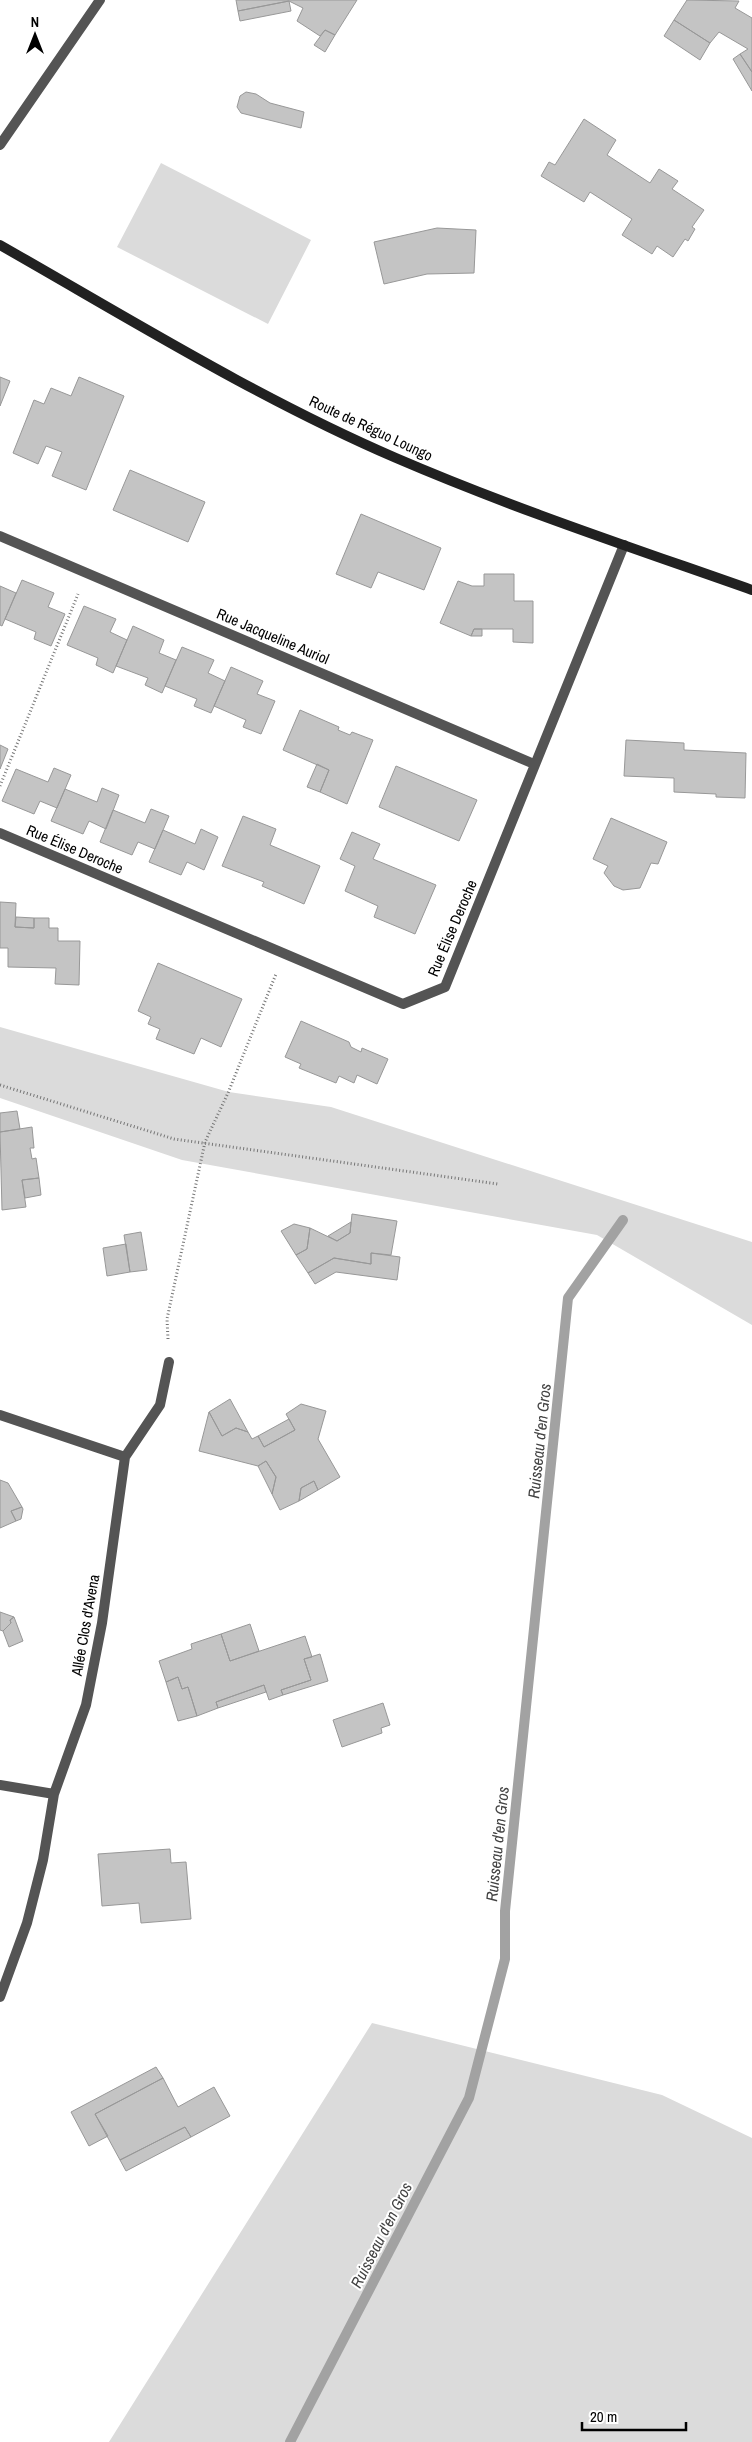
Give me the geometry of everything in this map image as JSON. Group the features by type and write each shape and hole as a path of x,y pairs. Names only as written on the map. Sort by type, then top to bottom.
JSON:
{"street":[{"path":"0,145 100,0"},
{"name":"Route de Réguo Loungo","path":"0,245 188,352 310,417 396,458 624,545 752,590"},
{"name":"Rue Jacqueline Auriol","path":"0,536 534,764"},
{"name":"Rue Élise Deroche","path":"0,833 403,1004 445,987 624,545"},
{"name":"Allée Clos d'Avena","path":"0,1997 30,1914 44,1860 54,1794 86,1705 102,1623 125,1456 160,1405 169,1362"},
{"path":"0,1415 125,1456"},
{"path":"0,1785 54,1794"}],"path":[{"path":"0,786 86,573"},
{"path":"169,1362 167,1319 205,1142 228,1093 285,954"},
{"path":"0,1085 174,1139 498,1184"}],"shaded area":[{"path":"161,163 311,240 268,324 117,247"},
{"path":"0,1027 229,1092 331,1107 752,1242 752,1325 597,1235 182,1160 0,1098"},
{"path":"372,2023 662,2095 752,2138 752,2442 109,2442"}],"building":[{"path":"236,0 357,0 335,35 325,30 320,36 297,21 303,8 289,1 238,11"},
{"path":"687,0 739,1 735,8 752,18 752,72 740,54 748,49 719,32 710,43 674,20"},
{"path":"289,1 291,11 240,21 238,11"},
{"path":"674,20 710,43 700,60 664,36"},
{"path":"325,30 335,35 325,52 314,45"},
{"path":"740,54 752,72 752,91 733,59"},
{"path":"246,92 256,94 270,103 304,112 301,128 241,113 237,107 240,96"},
{"path":"584,119 616,140 607,155 650,183 659,169 678,181 672,189 704,210 692,227 695,229 688,241 685,239 673,257 657,246 652,254 622,235 632,219 590,192 584,202 541,176 549,162 555,165"},
{"path":"437,228 476,230 474,273 427,274 384,284 374,242"},
{"path":"0,377 10,381 0,406"},
{"path":"79,377 124,396 86,490 52,476 62,452 46,446 38,464 13,453 34,400 44,404 51,388 71,396"},
{"path":"130,470 205,502 188,542 113,510"},
{"path":"361,514 441,548 424,590 378,572 371,588 336,574"},
{"path":"484,574 514,574 514,601 533,601 533,643 513,642 513,629 474,629 471,636 440,623 458,581 472,586 484,586"},
{"path":"22,580 54,593 48,607 65,614 51,646 34,639 36,632 5,619"},
{"path":"0,586 16,593 2,626 0,625"},
{"path":"84,606 116,619 110,632 127,640 113,673 96,665 98,658 67,645"},
{"path":"133,626 164,640 159,653 176,660 162,693 145,685 148,678 116,666"},
{"path":"474,629 482,629 482,636 471,636"},
{"path":"182,647 214,660 208,673 225,681 211,713 194,706 197,699 165,686"},
{"path":"231,667 263,681 257,694 275,701 261,734 243,727 246,720 214,706"},
{"path":"300,710 339,727 338,730 350,735 352,732 373,740 347,804 320,792 329,770 283,750"},
{"path":"626,740 684,743 684,750 746,753 745,798 716,797 716,794 674,792 674,778 624,776"},
{"path":"0,745 8,749 0,769"},
{"path":"317,764 329,770 320,792 307,787"},
{"path":"396,766 477,800 459,841 379,807"},
{"path":"54,768 71,775 57,808 40,801 34,814 2,801 16,769 48,782"},
{"path":"102,788 119,795 106,829 89,821 83,834 51,821 65,789 97,802"},
{"path":"151,809 169,816 155,849 138,842 132,855 100,842 113,810 145,823"},
{"path":"243,816 276,829 270,845 320,866 304,904 262,886 264,882 222,866"},
{"path":"611,818 667,842 658,864 651,863 640,888 623,890 614,886 604,873 608,866 593,859"},
{"path":"201,829 218,837 204,870 187,862 181,875 149,862 163,830 195,844"},
{"path":"352,832 380,844 373,859 436,885 415,934 374,917 378,906 345,891 355,866 340,859"},
{"path":"0,902 16,903 15,927 34,928 34,918 49,918 49,928 58,928 58,941 80,941 79,985 55,984 56,968 8,967 8,948 0,948"},
{"path":"16,917 34,918 34,928 15,927"},
{"path":"158,963 242,999 221,1047 201,1038 194,1054 156,1039 160,1029 148,1024 151,1017 138,1011"},
{"path":"301,1021 349,1042 351,1047 361,1052 362,1048 388,1059 377,1084 357,1075 354,1083 339,1076 336,1083 299,1068 301,1064 285,1057"},
{"path":"17,1111 20,1129 0,1132 0,1113"},
{"path":"32,1127 34,1148 30,1148 32,1159 36,1158 39,1178 22,1180 26,1207 2,1210 0,1132"},
{"path":"39,1178 41,1195 25,1198 22,1180"},
{"path":"352,1214 397,1221 391,1255 371,1253 371,1264 334,1258 308,1273 296,1255 307,1249 310,1228 337,1241 350,1233"},
{"path":"351,1222 350,1233 337,1241 328,1236"},
{"path":"294,1224 310,1228 307,1249 296,1255 281,1231"},
{"path":"141,1232 147,1270 130,1272 124,1235"},
{"path":"126,1244 130,1272 107,1276 103,1248"},
{"path":"371,1253 400,1257 397,1280 336,1272 315,1284 308,1273 334,1258 371,1264"},
{"path":"230,1399 248,1432 236,1428 222,1436 209,1412"},
{"path":"301,1404 326,1411 318,1439 340,1477 318,1490 314,1481 301,1488 299,1501 280,1510 272,1494 276,1477 266,1461 258,1466 199,1451 209,1412 222,1436 236,1428 248,1432 252,1439 258,1436 264,1447 295,1430 286,1414"},
{"path":"289,1419 295,1430 264,1447 258,1436"},
{"path":"266,1461 276,1477 272,1494 258,1466"},
{"path":"0,1480 8,1483 22,1507 11,1511 16,1521 0,1528"},
{"path":"314,1481 318,1490 299,1501 301,1488"},
{"path":"22,1507 21,1519 16,1521 11,1511"},
{"path":"0,1612 14,1617 3,1631 0,1630"},
{"path":"14,1617 23,1641 9,1647 3,1631"},
{"path":"250,1624 259,1651 230,1661 221,1634"},
{"path":"221,1634 230,1661 305,1636 312,1657 304,1659 311,1680 281,1690 283,1695 269,1700 264,1685 216,1702 218,1708 197,1716 188,1687 182,1689 178,1677 166,1682 159,1661 192,1649 191,1644"},
{"path":"320,1654 328,1681 283,1695 281,1690 311,1680 304,1659"},
{"path":"178,1677 182,1689 188,1687 197,1716 178,1721 166,1682"},
{"path":"264,1685 266,1692 218,1708 216,1702"},
{"path":"383,1703 390,1725 381,1728 382,1733 342,1747 333,1720"},
{"path":"170,1849 171,1863 186,1862 191,1919 141,1923 139,1903 102,1906 98,1854"},
{"path":"156,2067 163,2078 95,2114 108,2136 89,2146 71,2112"},
{"path":"163,2078 178,2107 214,2087 230,2116 191,2137 185,2127 120,2160 95,2114"},
{"path":"185,2127 191,2137 126,2171 120,2160"}],"waterway":[{"name":"Ruisseau d'en Gros","path":"290,2442 469,2098 505,1959 505,1911 568,1298 623,1220"}]}
